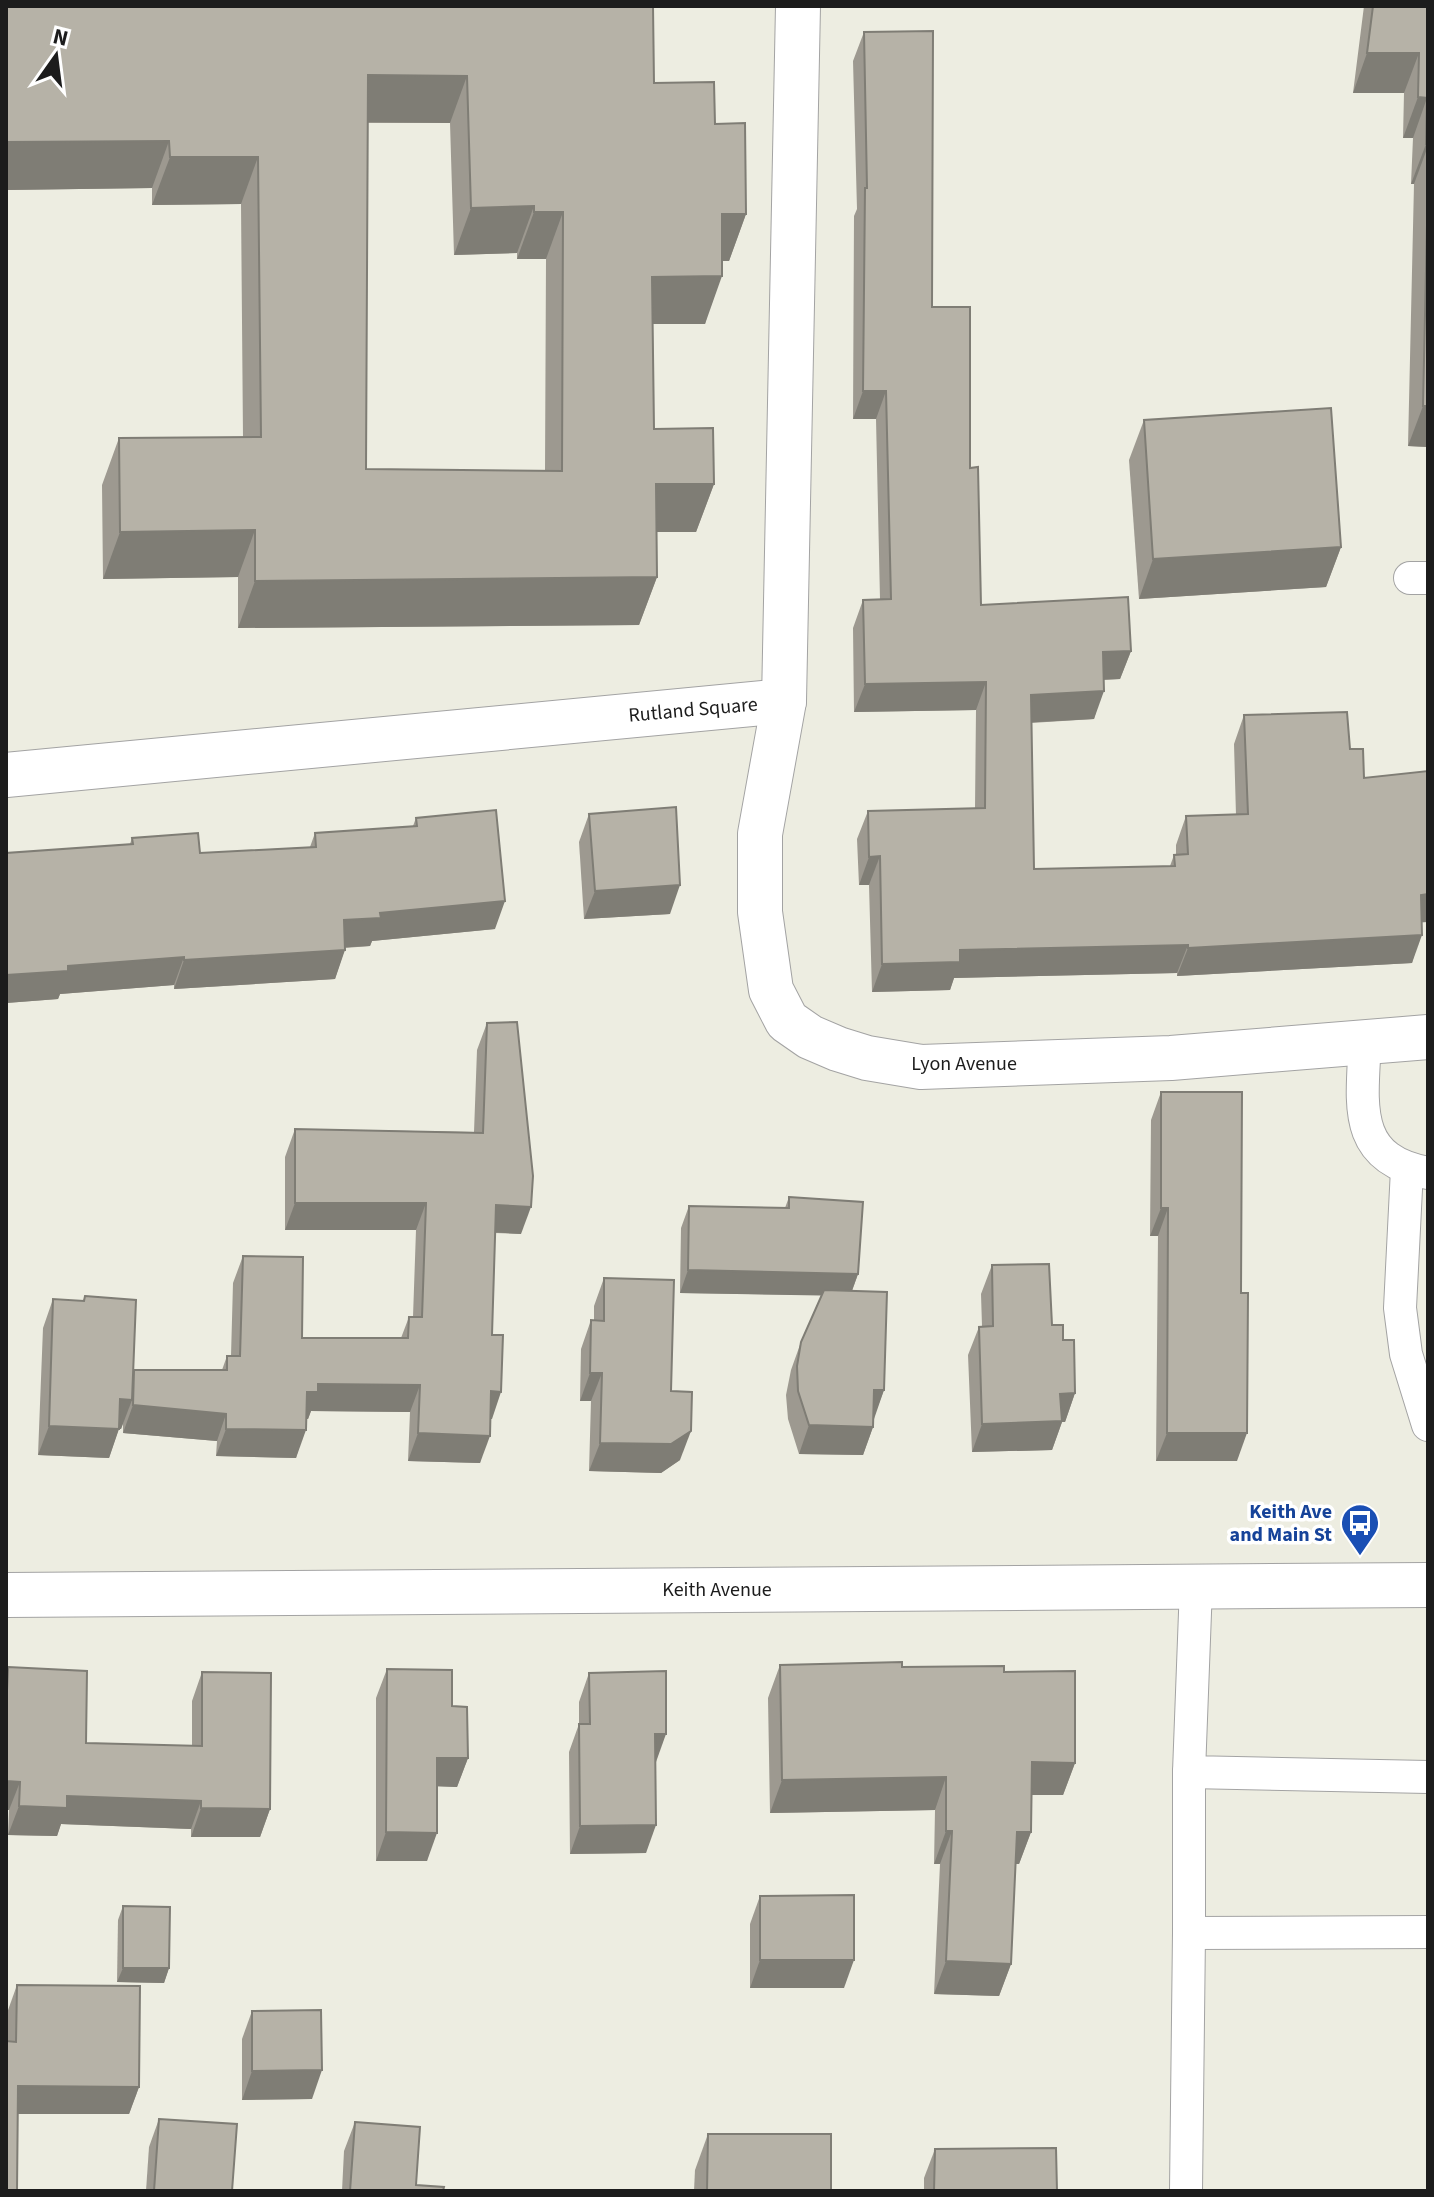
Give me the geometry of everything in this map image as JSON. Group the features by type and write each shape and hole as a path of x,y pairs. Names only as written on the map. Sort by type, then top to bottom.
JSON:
{"street":[{"name":"Rutland Square","path":"6,775 784,701 798,6"},
{"name":"Lyon Avenue","path":"784,701 760,834 760,912 771,990 787,1021 810,1037 867,1058 921,1067 1171,1058 1428,1037"},
{"name":"Keith Avenue","path":"6,1595 1428,1585"}],"lane":[{"path":"1365,1041 1362,1105 1371,1138 1380,1153 1418,1171 1400,1308 1406,1354 1428,1425"},
{"path":"1186,2191 1189,1772 1196,1586"},
{"path":"1189,1772 1428,1777"},
{"path":"1189,1933 1428,1932"}],"building":[{"path":"6,6 653,6 654,83 714,82 715,124 745,123 746,214 722,214 722,276 652,277 654,429 713,428 714,484 656,484 657,577 255,581 255,530 120,532 119,438 261,437 258,157 170,157 169,141 6,142","holes":["368,75 467,76 471,208 534,206 534,212 563,212 562,471 366,469"]},
{"path":"1373,6 1428,6 1428,144 1427,98 1418,97 1419,53 1367,53"},
{"path":"933,31 932,307 970,307 970,468 978,467 981,605 1128,597 1131,651 1103,652 1104,691 1031,695 1034,869 1175,866 1174,855 1188,854 1186,816 1248,814 1244,715 1347,712 1350,749 1363,749 1364,778 1428,771 1428,894 1421,895 1422,935 1188,948 1188,945 960,950 960,962 882,964 880,856 869,857 868,811 985,808 986,682 865,684 863,600 891,599 886,391 863,391 867,188 864,32"},
{"path":"1428,180 1428,406 1423,406"},
{"path":"1331,408 1341,547 1153,559 1144,420"},
{"path":"676,807 680,885 595,891 589,814"},
{"path":"496,810 505,901 380,913 381,918 344,920 345,950 184,960 184,957 68,966 68,971 6,975 6,853 133,844 132,838 198,833 200,853 316,847 315,833 417,826 416,818"},
{"path":"517,1022 533,1176 531,1207 496,1205 492,1335 503,1335 501,1392 491,1391 490,1436 418,1433 420,1385 318,1384 318,1392 307,1392 306,1430 226,1429 226,1414 133,1405 134,1370 227,1370 227,1356 240,1356 243,1256 303,1257 302,1338 408,1338 409,1317 422,1317 426,1203 295,1203 295,1129 483,1133 487,1023"},
{"path":"1161,1092 1242,1092 1241,1293 1248,1293 1247,1433 1167,1433 1168,1208 1161,1208"},
{"path":"789,1197 863,1202 858,1274 688,1270 689,1206 789,1208"},
{"path":"1049,1264 1052,1325 1063,1325 1063,1340 1074,1340 1075,1393 1060,1394 1062,1421 982,1424 979,1327 993,1326 992,1265"},
{"path":"604,1278 674,1280 671,1391 692,1392 691,1431 671,1444 600,1443 602,1373 590,1373 591,1320 604,1321"},
{"path":"824,1290 887,1292 884,1390 874,1390 873,1427 809,1425 798,1391 797,1366 801,1342"},
{"path":"85,1296 136,1300 132,1400 120,1399 119,1429 49,1426 53,1299 84,1301"},
{"path":"902,1662 902,1667 1004,1666 1004,1672 1075,1671 1075,1763 1032,1762 1031,1832 1017,1832 1011,1964 946,1961 952,1831 946,1831 946,1777 782,1780 780,1665"},
{"path":"8,1667 87,1671 86,1743 202,1746 202,1672 271,1673 270,1809 201,1808 201,1801 67,1796 67,1808 19,1806 20,1782 6,1781"},
{"path":"387,1669 452,1670 452,1706 467,1707 468,1758 437,1758 437,1833 386,1832"},
{"path":"666,1671 666,1734 655,1734 656,1825 580,1826 579,1724 590,1724 589,1673"},
{"path":"854,1895 854,1960 760,1960 760,1896"},
{"path":"123,1906 170,1907 169,1968 123,1968"},
{"path":"17,1985 140,1986 139,2087 18,2086 17,2191 6,2191 6,2041 16,2042"},
{"path":"321,2010 322,2070 252,2071 252,2011"},
{"path":"159,2119 237,2124 232,2191 154,2191"},
{"path":"355,2122 420,2127 416,2185 444,2187 443,2191 350,2191"},
{"path":"708,2134 831,2134 831,2191 707,2191"},
{"path":"1056,2148 1057,2191 934,2191 935,2149"}],"place":[{"name":"Keith Ave and Main St","path":"1360,1557"}]}
